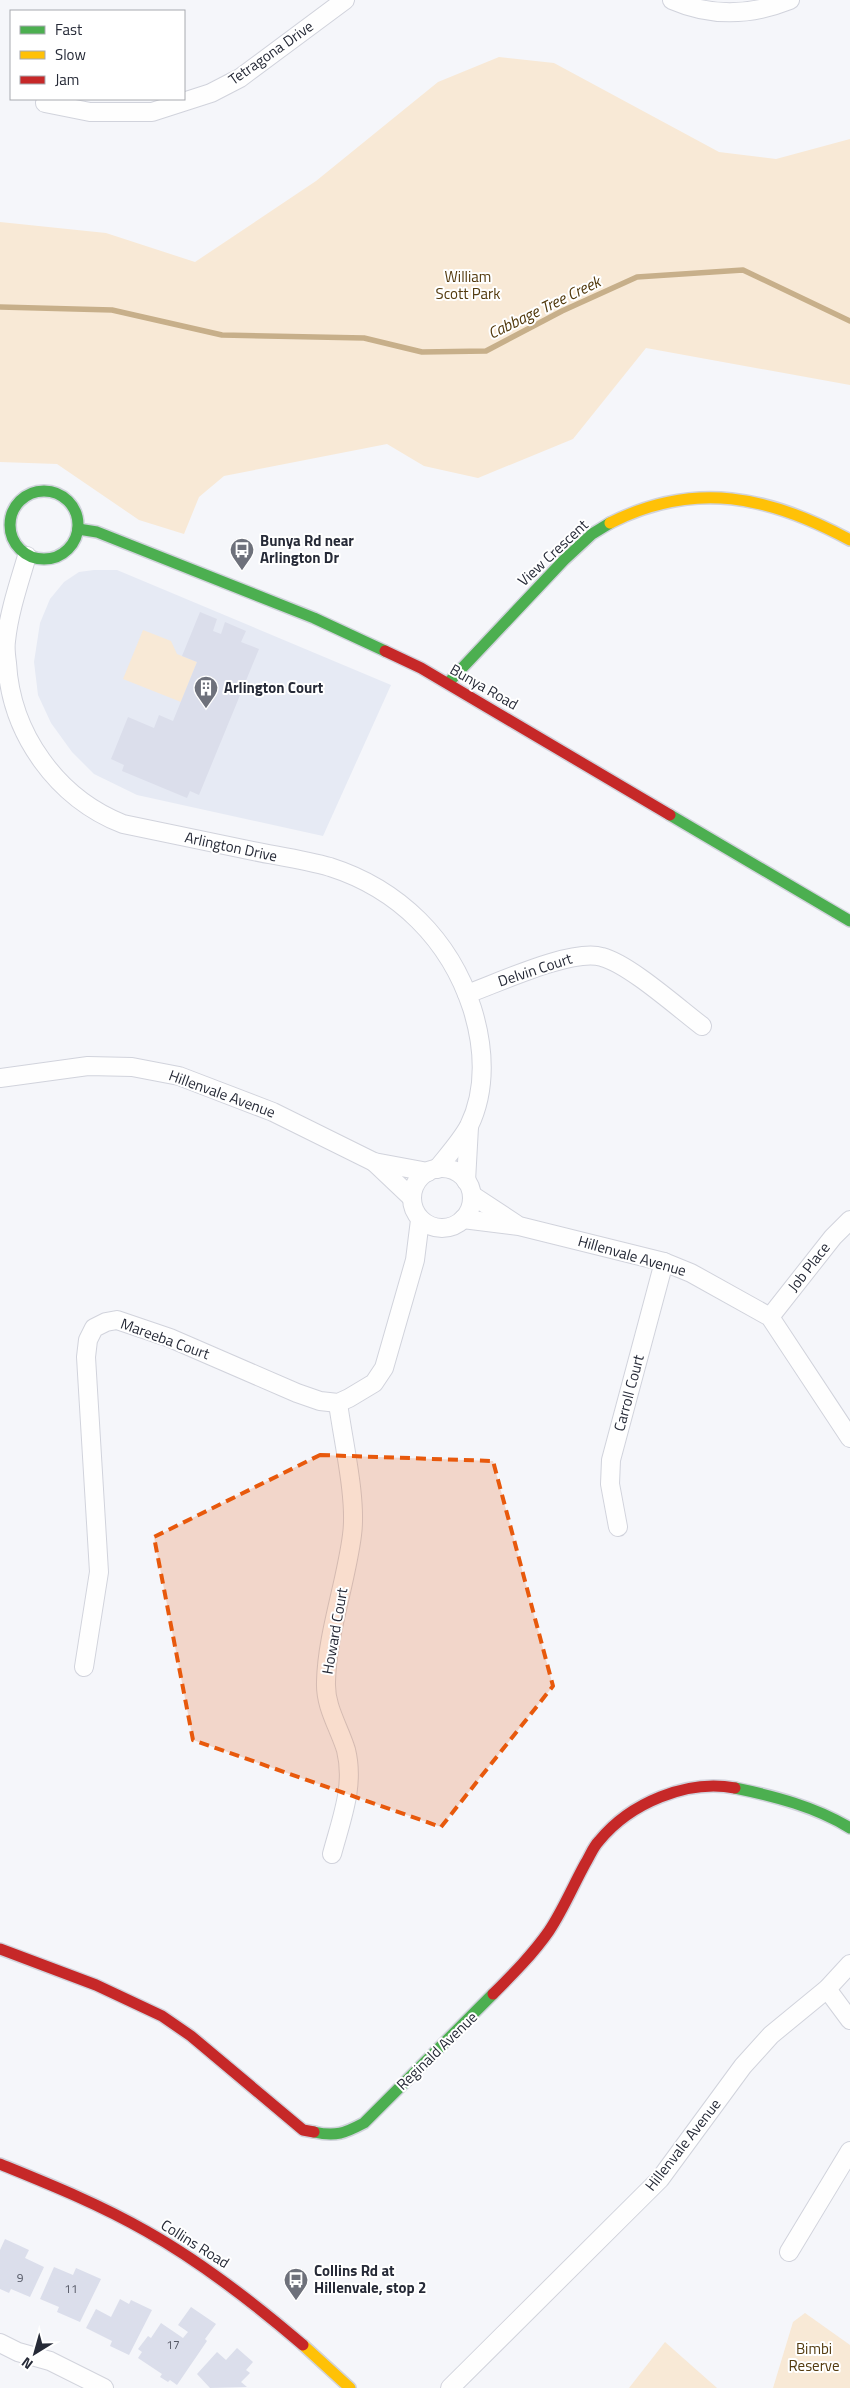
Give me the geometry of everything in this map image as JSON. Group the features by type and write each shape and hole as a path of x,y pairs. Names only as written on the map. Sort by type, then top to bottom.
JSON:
{"street":[{"name":"Tetragona Drive","path":"45,103 90,112 152,112 211,93 240,78 345,0"},
{"path":"672,0 695,10 738,12 772,7 790,0"},
{"path":"48,491 63,497 74,508 78,518 76,540 60,556 38,559 27,556 13,541 10,520 13,510 27,495 48,491"},
{"name":"View Crescent","path":"448,683 470,656 581,544 602,528 642,508 675,500 708,496 736,497 800,514 825,525 850,540"},
{"path":"0,503 13,510"},
{"name":"Bunya Road","path":"78,529 97,532 314,618 448,683 850,921"},
{"name":"Arlington Drive","path":"27,556 12,606 5,642 8,678 16,716 36,754 58,781 100,815 123,824 331,867 381,889 417,917 443,946 467,994 478,1028 483,1065 478,1100 469,1127 469,1188"},
{"name":"Delvin Court","path":"467,994 569,957 601,956 622,966 702,1026"},
{"name":"Hillenvale Avenue","path":"0,1078 88,1066 132,1067 179,1076 273,1112 374,1162 412,1198"},
{"name":"Arlington Drive","path":"433,1170 469,1127"},
{"name":"Hillenvale Avenue","path":"374,1162 433,1170"},
{"path":"448,1169 469,1188 468,1212 464,1219 453,1226 440,1228 430,1226 420,1220 414,1210 412,1198 416,1183 433,1170 448,1169"},
{"name":"Hillenvale Avenue","path":"469,1188 519,1226"},
{"name":"Hillenvale Avenue","path":"464,1219 519,1226 664,1262 691,1273 770,1317 850,1438"},
{"path":"338,1403 374,1383 384,1368 415,1260 420,1220"},
{"name":"Job Place","path":"770,1317 833,1237 850,1220"},
{"path":"415,1260 440,1228"},
{"name":"Carroll Court","path":"618,1527 610,1484 611,1460 664,1262"},
{"name":"Mareeba Court","path":"84,1667 99,1572 86,1358 88,1340 94,1328 106,1322 117,1320 126,1322 170,1338 297,1393 320,1401 338,1403"},
{"name":"Howard Court","path":"332,1854 349,1792 350,1776 345,1749 328,1704 326,1690 327,1667 352,1534 352,1503 338,1403"},
{"name":"Reginald Avenue","path":"0,1949 96,1985 162,2016 191,2036 303,2130 330,2136 347,2132 364,2123 495,1994 549,1930 598,1841 622,1819 644,1805 673,1792 692,1788 728,1787 768,1795 842,1819 850,1828"},
{"name":"Hillenvale Avenue","path":"450,2388 660,2178 743,2066 771,2035 827,1989 850,1964"},
{"path":"827,1989 850,2020"},
{"path":"789,2252 850,2151"},
{"name":"Collins Road","path":"0,2164 131,2223 195,2260 279,2322 350,2388"},
{"path":"0,2343 18,2352 50,2361 104,2388"}],"highlighted area":[{"path":"320,1455 493,1461 553,1686 441,1827 193,1740 154,1537"}],"shaded area":[{"path":"117,570 391,685 323,836 137,795 94,774 72,752 51,723 38,695 34,662 40,623 50,599 64,582 79,572"}],"green space":[{"name":"William Scott Park","path":"499,57 554,63 719,152 776,159 850,139 850,385 646,348 573,439 478,478 424,466 387,444 224,476 199,497 184,534 139,520 57,464 0,462 0,222 106,233 195,262 316,181 438,82"},
{"path":"143,630 171,641 177,654 197,662 181,702 123,679"},
{"name":"Bimbi Reserve","path":"805,2313 850,2345 850,2388 773,2388 793,2322"},
{"path":"665,2342 717,2388 629,2388"}],"building":[{"name":"Arlington Court","path":"200,612 217,619 213,631 221,634 225,622 246,631 241,642 259,649 199,795 190,791 187,798 122,771 124,765 111,759 128,717 154,728 159,715 173,721 197,662 182,656"},
{"path":"5,2239 29,2250 25,2258 44,2267 30,2297 11,2289 9,2293 0,2289 0,2250"},
{"path":"54,2267 73,2275 76,2268 101,2279 80,2322 57,2312 59,2307 40,2299"},
{"path":"120,2299 129,2304 131,2300 152,2310 129,2355 110,2346 112,2341 86,2328 96,2309 111,2317"},
{"path":"191,2307 216,2324 205,2339 207,2341 177,2385 170,2380 168,2382 160,2377 162,2374 138,2358 142,2352 138,2349 148,2336 151,2338 161,2323 183,2338 188,2332 178,2325"},
{"path":"237,2348 253,2362 246,2370 250,2373 241,2382 247,2387 210,2388 197,2374 217,2352 226,2360"}],"waterway":[{"name":"Cabbage Tree Creek","path":"0,307 112,310 222,335 364,338 422,352 486,351 562,311 637,277 743,270 850,321"}],"traffic: fast":[{"path":"37,491 51,491 63,496 73,506 78,518 78,525 78,532 73,544 63,554 51,559 37,559 25,554 15,544 10,532 10,518 15,506 25,496 37,491"},
{"path":"448,683 564,560 592,534 610,523"},
{"path":"78,529 97,532 314,618 385,651"},
{"path":"670,815 850,921"},
{"path":"735,1788 809,1808 850,1828"},
{"path":"314,2132 340,2133 364,2123 493,1994"}],"traffic: slow":[{"path":"610,523 641,510 672,501 702,498 732,499 761,504 790,513 850,540"},
{"path":"303,2345 350,2388"}],"traffic: jam":[{"path":"385,651 421,668 670,815"},
{"path":"493,1994 530,1956 549,1931 593,1849 612,1827 643,1805 679,1791 698,1787 717,1786 735,1788"},
{"path":"0,1949 96,1985 162,2016 191,2036 303,2130 314,2132"},
{"path":"0,2164 92,2203 167,2243 228,2284 303,2345"}],"place":[{"name":"Bunya Rd near Arlington Dr","path":"242,571"},
{"name":"Arlington Court","path":"206,709"},
{"name":"Collins Rd at Hillenvale, stop 2","path":"296,2301"}]}
